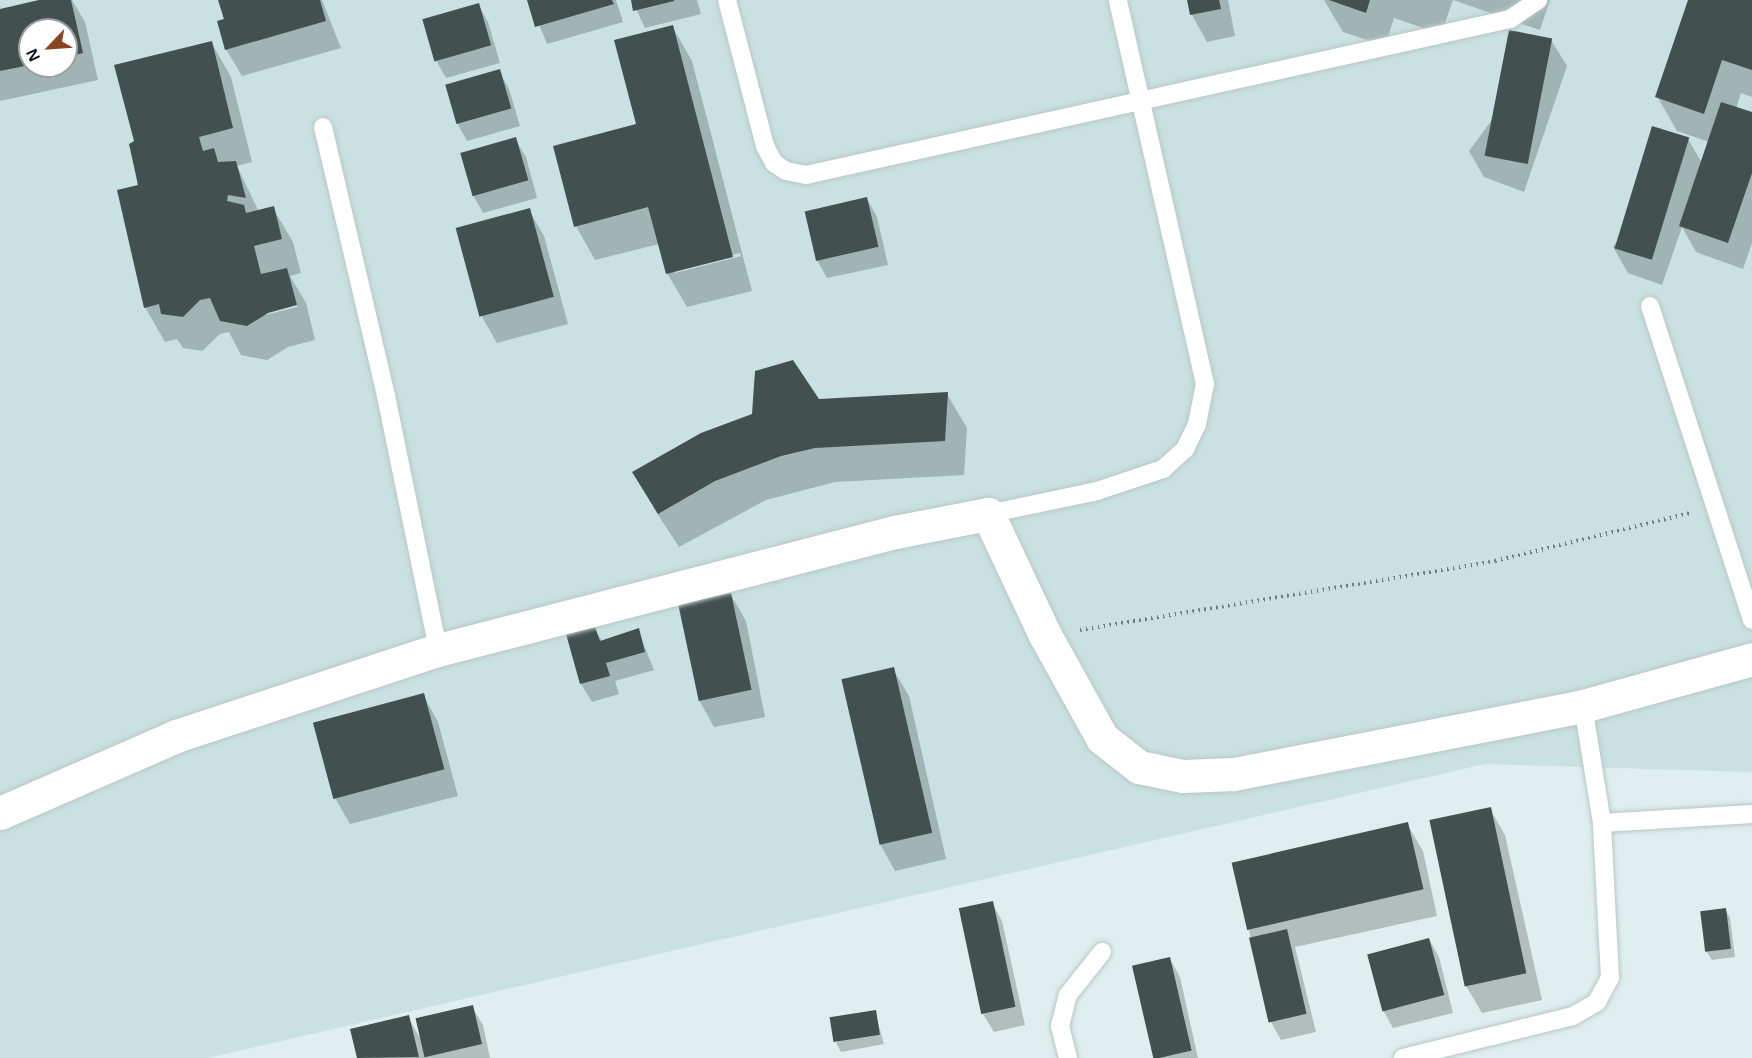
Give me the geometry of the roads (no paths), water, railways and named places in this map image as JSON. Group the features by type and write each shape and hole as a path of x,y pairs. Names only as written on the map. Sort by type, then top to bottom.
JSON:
{"street":[{"path":"0,813 177,736 438,650 894,532 987,514 1045,635 1102,738 1139,767 1183,776 1234,774 1583,706 1752,659"}],"lane":[{"path":"727,0 765,146 774,163 786,171 806,175 1510,19 1538,0"},
{"path":"987,514 1097,490 1162,469 1185,449 1197,424 1205,384 1139,103 1118,0"},
{"path":"323,127 386,396 438,650"},
{"path":"1650,306 1713,508 1752,620"},
{"path":"1403,1058 1573,1016 1597,1002 1610,978 1602,823 1583,706"},
{"path":"1602,823 1752,814"},
{"path":"1068,1058 1060,1026 1068,995 1102,952"}]}
